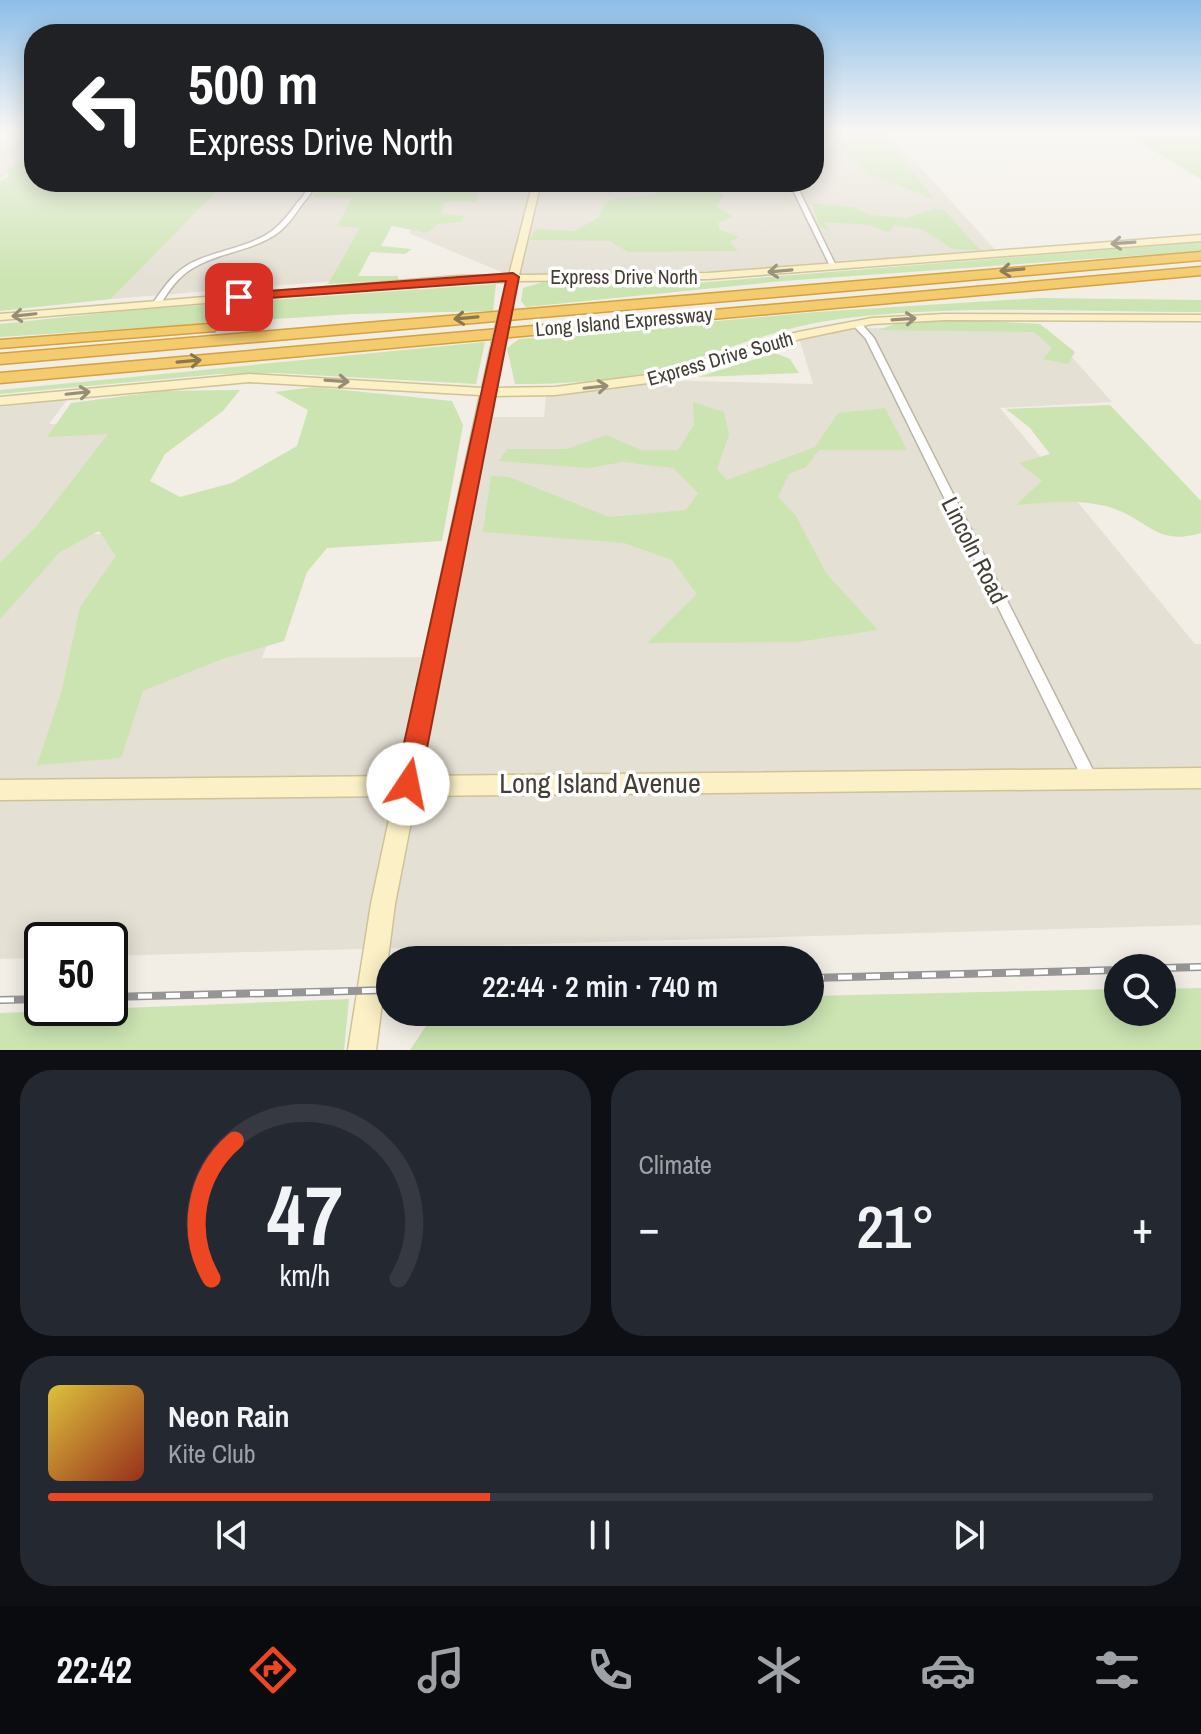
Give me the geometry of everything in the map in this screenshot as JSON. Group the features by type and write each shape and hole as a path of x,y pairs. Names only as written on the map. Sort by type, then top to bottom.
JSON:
{"highway":[{"name":"Long Island Expressway","path":"0,359 1201,256"},
{"name":"Long Island Expressway","path":"0,378 1201,271"},
{"path":"897,296 1201,285"},
{"path":"0,344 184,329 414,323"}],"main road":[{"path":"362,1050 376,946 408,784 497,346 534,192"},
{"name":"Express Drive North","path":"0,317 513,277 690,277 1201,238"},
{"name":"Express Drive South","path":"0,401 249,378 489,392 566,390 646,380 798,336 857,324 937,317 1201,318"},
{"name":"Long Island Avenue","path":"0,790 1201,778"}],"street":[{"path":"157,303 168,284 188,266 272,234 308,192"},
{"path":"797,192 833,266"},
{"name":"Lincoln Road","path":"857,324 870,338 1090,779"}],"shaded area":[{"path":"824,182 934,182 1000,255 647,285 513,277 409,233 433,192 824,192"},
{"path":"216,192 396,192 345,280 111,299"},
{"path":"842,328 1047,329 1112,402 1000,408 1195,644 1201,644 1201,925 376,946 376,948 128,955 128,922 24,922 24,958 0,959 0,407 67,400 49,424 124,424 41,534 189,534 299,558 262,658 442,657 488,417 544,417 546,395 659,380 813,384 799,338"}],"green space":[{"path":"0,182 24,182 24,192 216,192 111,299 0,311"},
{"path":"890,182 920,182 934,199"},
{"path":"315,192 476,192 477,202 445,202 441,214 464,216 462,222 438,224 427,233 392,226 381,246 412,249 405,254 371,252 358,276 398,276 398,280 328,284 360,228 337,226 352,198 313,197"},
{"path":"658,192 718,192 724,196 716,206 733,217 718,223 720,230 739,237 730,242 738,251 628,252 610,241 529,240 536,229 575,231 599,217 602,208 615,199"},
{"path":"812,203 853,207 870,215 906,218 935,209 944,210 980,250 952,249 924,230 894,225 889,232 868,225 824,222 830,231 820,227"},
{"path":"1201,242 1201,251 783,281 526,307 521,301 523,288 550,280 646,287"},
{"path":"496,284 493,311 352,314 0,337 0,324 132,310"},
{"path":"1038,298 1201,300 1201,312 980,310 847,318 782,331 661,370 553,383 515,384 507,348 519,339 816,312"},
{"path":"962,320 1040,324 1075,352 1068,364 1043,359 1052,348 1034,332 878,330 900,322"},
{"path":"485,342 476,384 275,373 219,374 0,394 0,390"},
{"path":"775,353 790,359 799,373 698,377"},
{"path":"314,387 452,401 463,425 442,541 327,548 307,572 284,641 222,659 143,691 121,758 37,765 61,693 80,607 116,556 99,531 60,552 0,619 0,563 36,527 108,434 47,437 71,403 163,391 240,390 223,411 165,454 150,481 180,497 232,483 297,446 308,410 275,392"},
{"path":"693,402 724,412 729,435 717,469 727,480 815,447 838,413 885,408 907,450 819,450 806,467 789,474 778,497 796,516 826,573 878,630 797,642 647,643 697,594 672,560 624,543 483,532 491,476 509,477 609,517 686,510 698,493 673,468 623,462 588,468 499,461 507,449 567,449 606,435 641,450 678,450 694,425"},
{"path":"1110,405 1201,501 1201,533 1186,536 1163,534 1127,514 1091,503 1016,505 1042,481 1019,463 1050,454 1030,428 1006,409"},
{"path":"1201,988 1201,1050 410,1050 426,1026 824,1026 824,996 1104,989 1104,1026 1176,1026 1176,989"},
{"path":"349,999 344,1050 0,1050 0,1013 24,1012 24,1026 128,1026 128,1008"}],"railway":[{"path":"1176,968 1201,967"},
{"path":"824,978 1104,970"},
{"path":"128,997 376,990"},
{"path":"0,1000 24,999"}],"route":[{"path":"239,297 513,277 408,784"}]}
